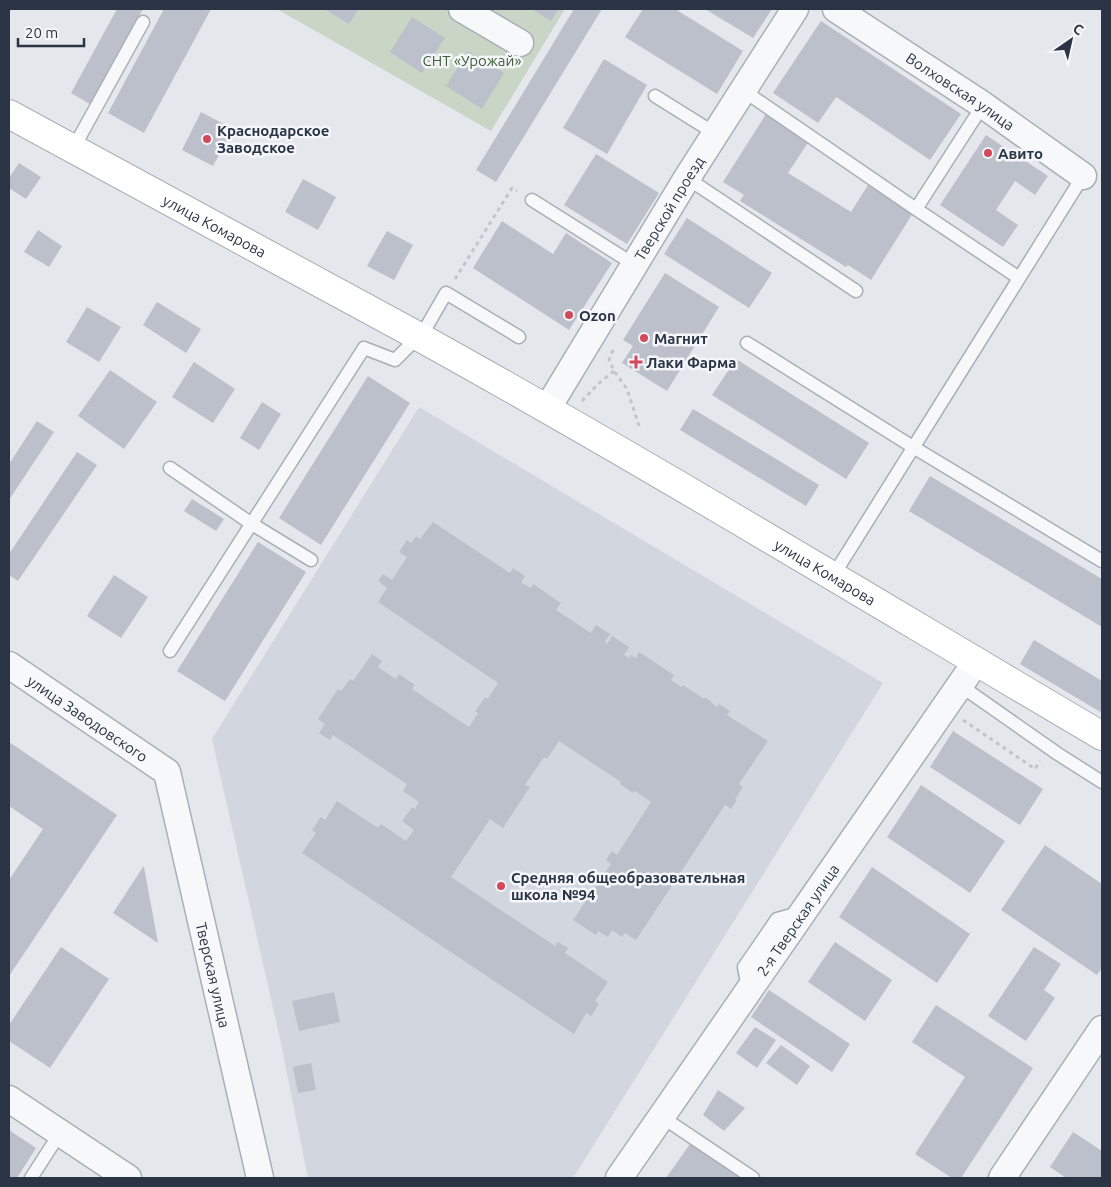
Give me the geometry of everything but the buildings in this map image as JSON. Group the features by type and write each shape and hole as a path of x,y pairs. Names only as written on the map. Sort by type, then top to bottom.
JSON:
{"street":[{"path":"462,9 520,43"},
{"name":"Тверской проезд","path":"547,409 687,178 795,9"},
{"name":"Волховская улица","path":"836,9 983,105 1083,176"},
{"name":"улица Комарова","path":"9,114 418,336 547,409 1102,736"},
{"name":"2-я Тверская улица","path":"621,1178 959,688 957,684 961,674 974,660"},
{"name":"улица Заводовского","path":"9,665 167,772"},
{"name":"Тверская улица","path":"167,772 260,1178"},
{"path":"1002,1178 1102,1029"},
{"path":"9,1098 128,1178"}],"lane":[{"path":"73,150 144,22"},
{"path":"744,91 1019,278"},
{"path":"655,96 716,134"},
{"path":"916,209 983,105"},
{"path":"832,576 1083,176"},
{"path":"687,178 856,291"},
{"path":"532,200 634,265"},
{"path":"170,651 364,348 395,360 418,336 446,292 519,337"},
{"path":"747,343 913,447 1102,561"},
{"path":"170,468 252,524 311,560"},
{"path":"959,688 1102,782"},
{"path":"662,1117 753,1178"},
{"path":"31,1178 60,1133"}],"path":[{"path":"446,292 512,188 532,200"},
{"path":"609,360 627,390 639,426"}],"shaded area":[{"name":"Средняя общеобразовательная школа №94","path":"419,407 883,683 573,1178 308,1178 279,1034 212,739"}],"green space":[{"name":"СНТ «Урожай»","path":"277,9 565,9 491,131"}],"place":[{"name":"Краснодарское Заводское","path":"207,139"},
{"name":"Авито","path":"988,153"},
{"name":"Ozon","path":"569,315"},
{"name":"Магнит","path":"644,338"},
{"name":"Лаки Фарма","path":"636,362"},
{"name":"Средняя общеобразовательная школа №94","path":"501,886"}]}
